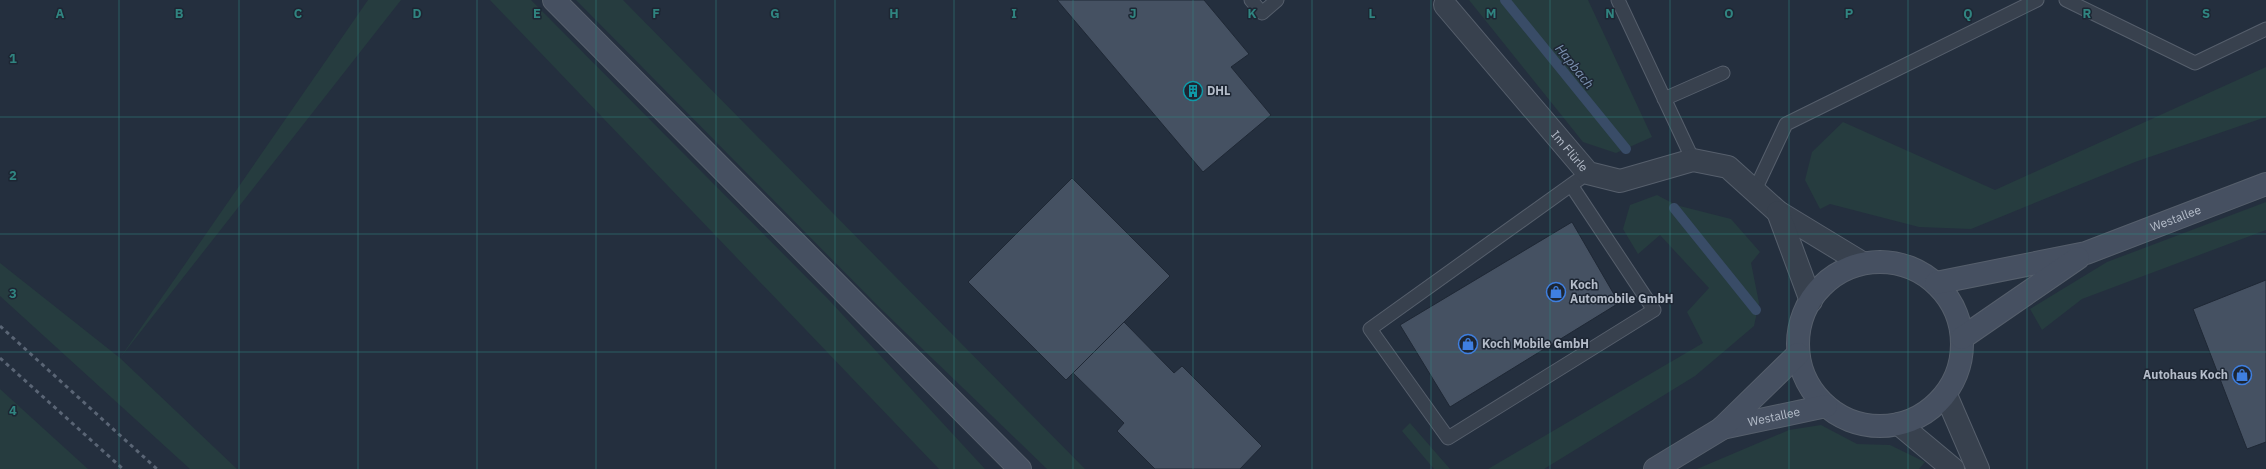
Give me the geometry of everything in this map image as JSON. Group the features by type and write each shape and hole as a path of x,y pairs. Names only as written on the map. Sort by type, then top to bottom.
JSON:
{"main road":[{"path":"554,0 1020,469"},
{"name":"Westallee","path":"1936,283 2086,253 2266,184"},
{"name":"Westallee","path":"1962,338 2086,253"},
{"path":"1888,262 1914,268 1936,283 1952,304 1961,326 1962,350 1958,374 1946,395 1928,411 1899,424 1883,427 1859,424 1836,414 1826,406 1818,398 1804,377 1798,354 1798,330 1805,308 1819,288 1837,273 1862,263 1888,262"},
{"name":"Westallee","path":"1655,469 1721,428 1798,354"},
{"name":"Westallee","path":"1721,428 1826,406"}],"street":[{"name":"Im Flürle","path":"1440,2 1579,179 1620,182 1692,160 1728,167 1778,212 1862,263"},
{"name":"Im Flürle","path":"1778,212 1811,300"},
{"path":"1946,395 1978,469"},
{"path":"1899,424 1952,469"}],"lane":[{"path":"1251,0 1262,13 1277,0"},
{"path":"1618,0 1692,160"},
{"path":"1755,190 1786,124 2037,0"},
{"path":"2066,0 2195,63 2266,29"},
{"path":"1664,99 1723,73"},
{"path":"1579,179 1654,310 1448,438 1370,329 1579,179"}],"green space":[{"path":"368,0 401,0 120,358"},
{"path":"490,0 531,0 829,300 985,469 939,469"},
{"path":"576,0 623,0 1085,469 1047,469 879,307"},
{"path":"1469,0 1588,0 1652,137 1616,153 1583,142"},
{"path":"2266,67 2266,117 2135,162 1971,229 1919,227 1830,204 1820,209 1805,180 1812,152 1843,122 1995,190"},
{"path":"1657,195 1676,205 1731,219 1760,252 1751,263 1759,303 1754,326 1695,376 1544,469 1488,469 1703,343 1687,312 1709,288 1660,235 1638,254 1623,229 1630,205"},
{"path":"2266,202 2266,230 2082,299 2042,330 2030,309 2107,262"},
{"path":"0,263 120,358 237,469 190,469 0,296"},
{"path":"0,389 88,469 0,469"},
{"path":"1410,423 1450,469 1434,469 1402,431"},
{"path":"1821,425 1857,444 1890,445 1925,462 1919,469 1697,469 1789,430"}],"building":[{"name":"DHL","path":"1057,0 1204,0 1249,54 1231,67 1271,115 1203,172"},
{"path":"1072,178 1170,276 1066,380 968,282"},
{"path":"1572,222 1619,303 1450,407 1400,325"},
{"name":"Autohaus Koch","path":"2266,280 2266,442 2247,449 2193,309"},
{"path":"1124,322 1174,373 1182,366 1262,446 1240,469 1155,469 1117,431 1124,423 1073,373"}],"waterway":[{"name":"Hapbach","path":"1505,0 1626,149"},
{"name":"Hapbach","path":"1674,208 1756,310"}],"railway":[{"path":"0,326 157,469"},
{"path":"0,358 123,469"}],"place":[{"name":"DHL","path":"1193,91"},
{"name":"Koch Automobile GmbH","path":"1556,292"},
{"name":"Koch Mobile GmbH","path":"1468,344"},
{"name":"Autohaus Koch","path":"2242,375"}]}
